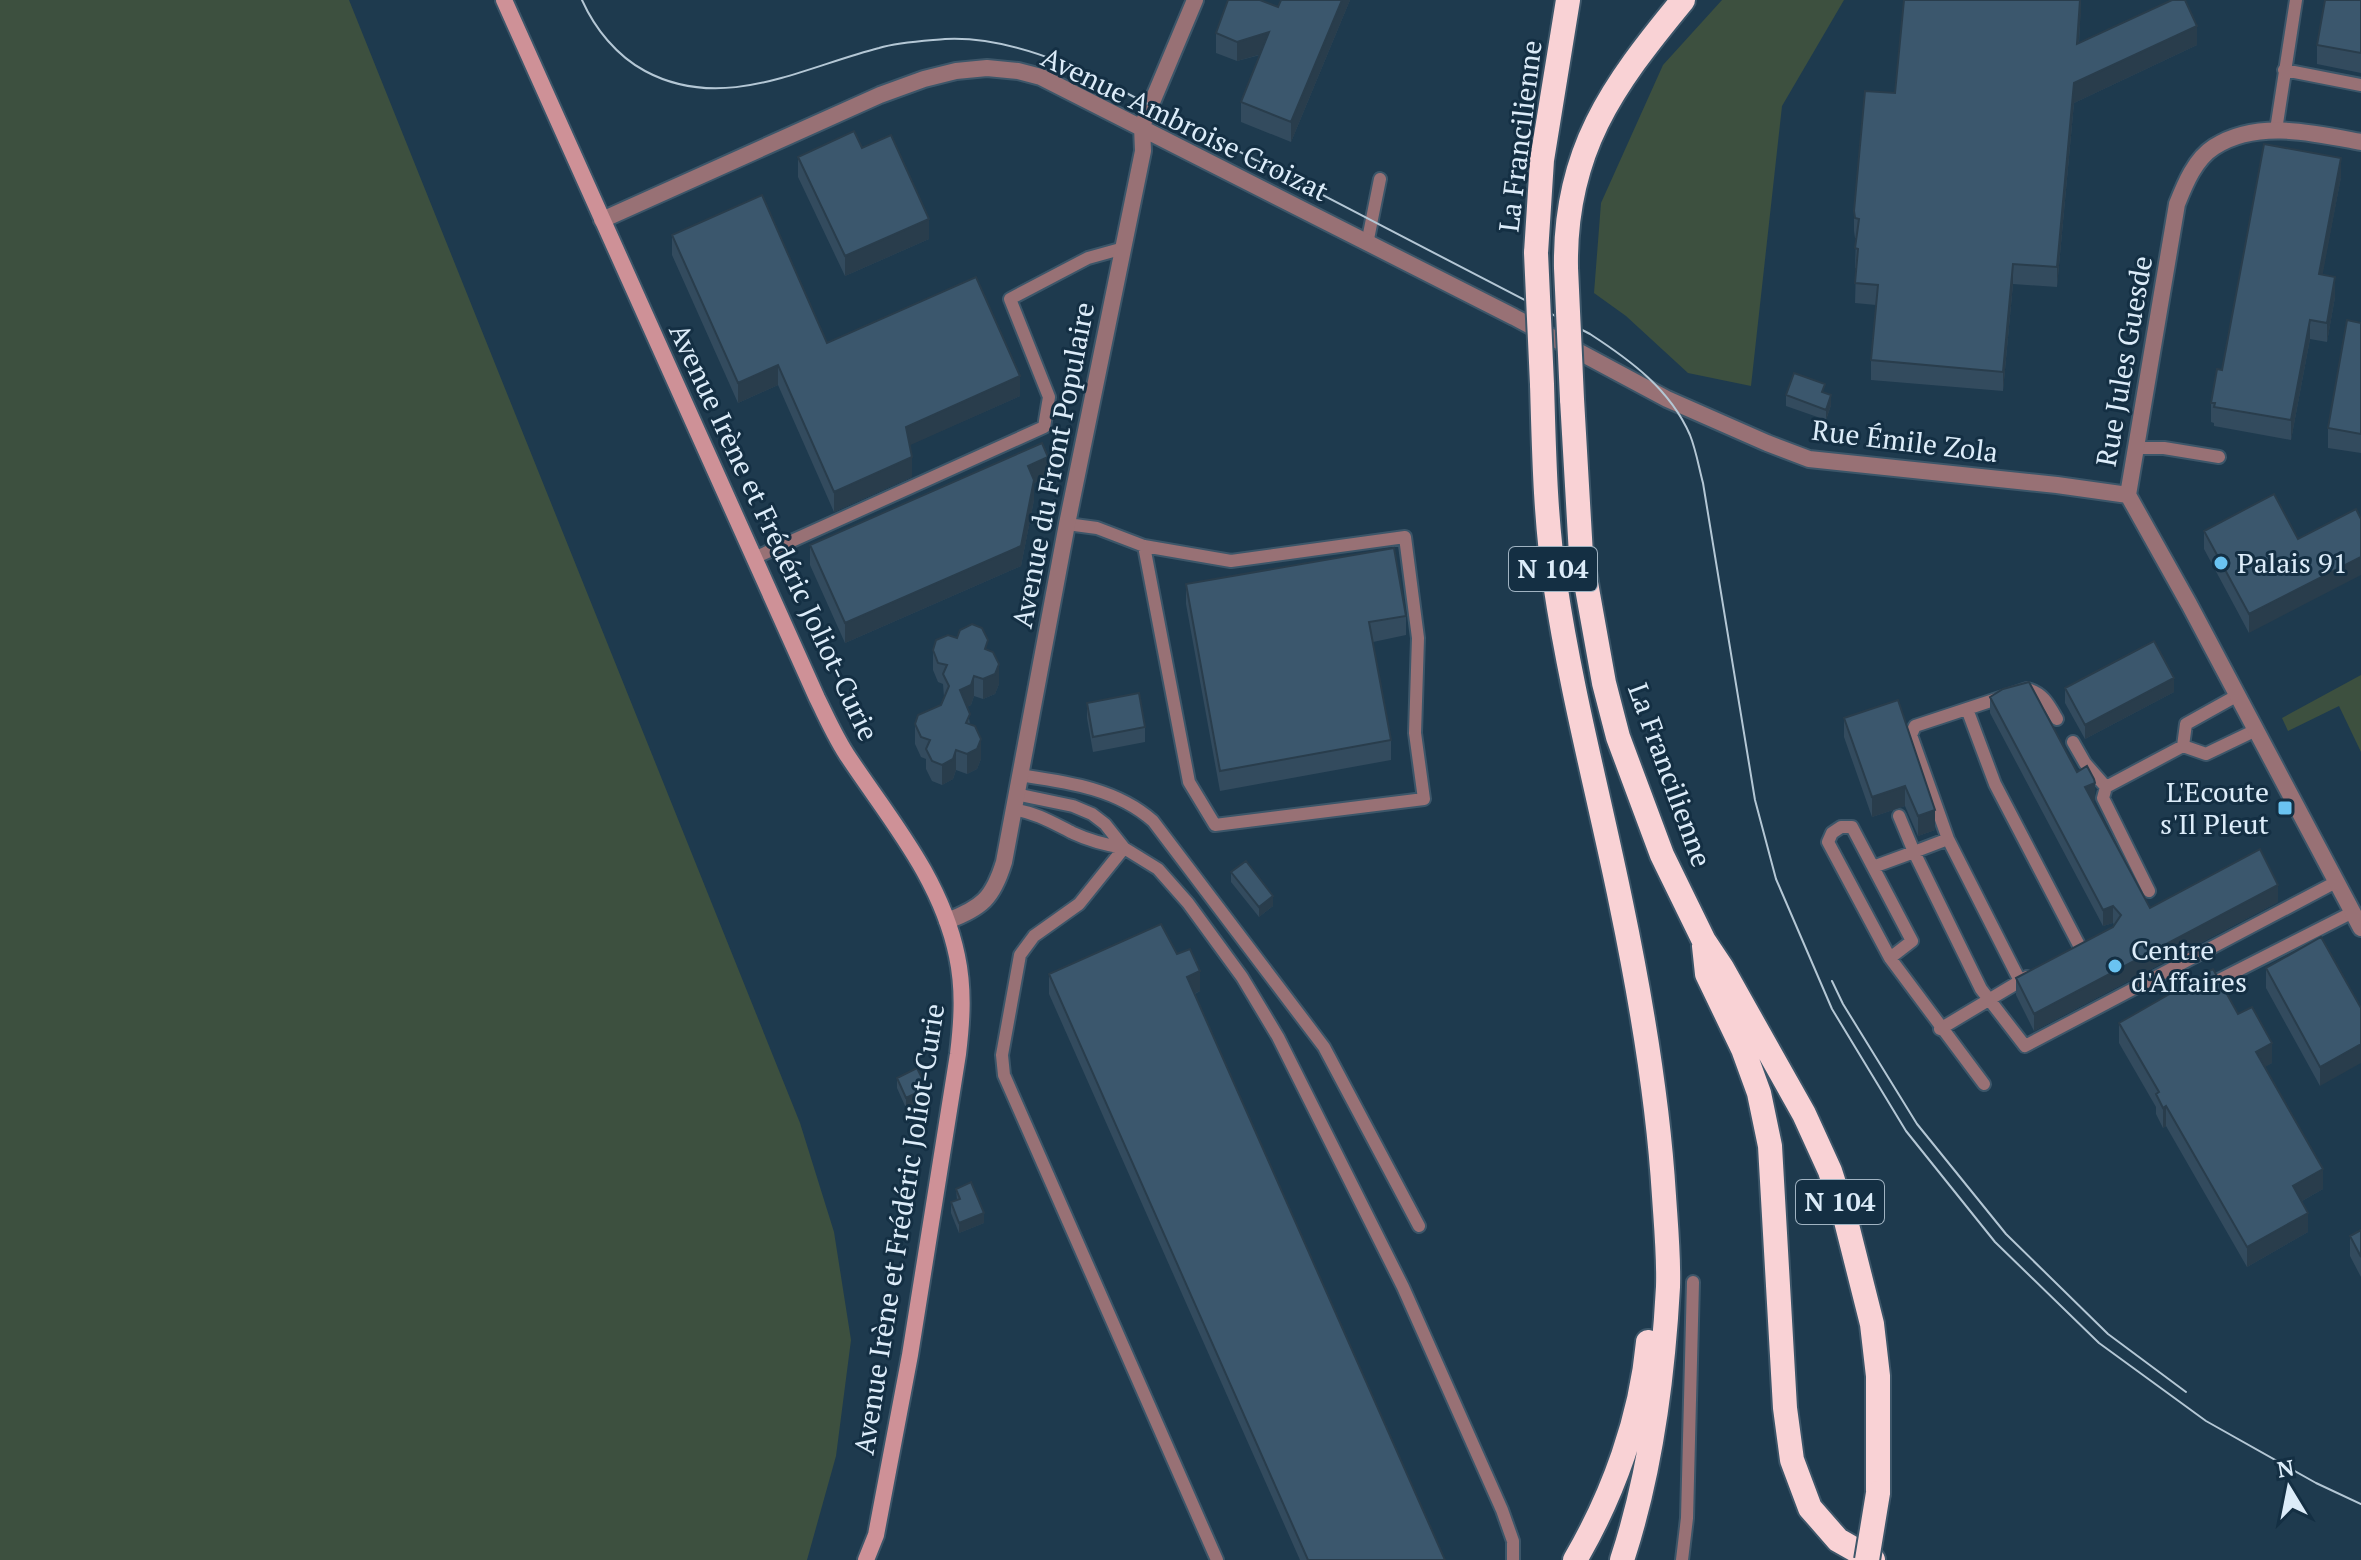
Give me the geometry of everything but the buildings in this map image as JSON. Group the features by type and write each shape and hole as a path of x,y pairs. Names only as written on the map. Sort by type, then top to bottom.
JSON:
{"highway":[{"name":"La Francilienne","path":"1568,0 1542,160 1536,253 1545,481 1555,583 1569,662 1622,906 1647,1049 1663,1171 1668,1285 1656,1422 1622,1560"},
{"name":"La Francilienne","path":"1683,0 1620,82 1590,137 1571,191 1567,215 1566,268 1581,555 1604,683 1618,737 1662,855 1704,941 1804,1114 1830,1171 1846,1221 1872,1324 1878,1376 1878,1493 1867,1560"},
{"path":"1704,941 1707,974 1743,1049 1759,1093 1770,1146 1782,1365 1792,1460 1810,1508 1838,1540 1873,1560"},
{"path":"1575,1560 1604,1504 1618,1467 1646,1364 1650,1317 1668,1285"}],"main road":[{"name":"Avenue Irène et Frédéric Joliot-Curie","path":"504,0 835,735 915,854 947,921 957,956 962,988 958,1054 910,1355 876,1535 866,1560"}],"street":[{"name":"Avenue du Front Populaire","path":"947,921 969,912 986,900 997,885 1004,862 1067,524 1143,151 1142,126 1195,0"},
{"name":"Avenue Ambroise Croizat","path":"602,220 880,95 924,79 987,68 1018,71 1041,77 1142,126 1514,317"},
{"name":"Rue Jules Guesde","path":"2361,142 2276,130 2242,134 2212,147 2190,174 2177,204 2128,495 2361,928"},
{"name":"Rue Émile Zola","path":"1514,317 1676,403 1809,459 2128,495"}],"lane":[{"path":"2276,130 2296,0"},
{"path":"2284,70 2361,85"},
{"path":"1367,244 1380,179"},
{"path":"754,558 1044,427 1049,397 1010,299 1088,258 1124,248"},
{"path":"2135,448 2164,448 2219,457"},
{"path":"1067,524 1097,528 1144,546 1231,561 1405,537 1418,638 1415,733 1424,799 1215,825 1189,782 1144,546"},
{"path":"2020,981 1948,839 1911,735 1915,726 2027,689 2045,698 2057,719"},
{"path":"2183,746 2186,724 2238,695"},
{"path":"1967,709 1995,784 2080,949"},
{"path":"2149,891 2103,798 2106,787 2183,746 2206,754 2256,730"},
{"path":"2073,742 2085,763 2106,787"},
{"path":"1019,775 1113,795 1137,807 1153,821 1324,1047 1419,1226"},
{"path":"1015,802 1076,834 1101,844 1124,848"},
{"path":"1015,802 1073,806 1105,824 1124,848 1158,869 1188,903 1242,977 1278,1037 1403,1287 1502,1510 1513,1541 1513,1560"},
{"path":"1899,816 1968,966 2025,1046 2336,882"},
{"path":"1890,958 1912,941 1852,827 1841,827 1832,833 1828,842 1890,958 1984,1084"},
{"path":"1873,867 1948,839"},
{"path":"1124,848 1079,904 1034,936 1020,955 1002,1055 1004,1075 1217,1560"},
{"path":"2219,980 2353,912"},
{"path":"1940,1029 1988,998 2044,968"},
{"path":"1682,1560 1687,1518 1693,1282"}],"green space":[{"path":"0,0 349,0 800,1123 834,1232 851,1340 836,1456 807,1560 0,1560"},
{"path":"1722,0 1844,0 1782,106 1751,386 1688,373 1626,316 1594,293 1601,203 1663,65"},
{"path":"2361,675 2361,752 2339,706 2288,731 2282,718"}],"tram line":[{"path":"582,0 593,21 625,58 645,71 674,83 704,88 762,83 887,46 945,39 1010,46 1053,59 1113,86 1590,334 1634,365 1672,403 1696,453 1755,800 1776,879 1832,1009 1906,1131 1995,1242 2099,1343 2206,1421 2316,1483 2361,1504"},
{"path":"1832,981 1917,1124 2006,1234 2108,1334 2186,1392"}],"place":[{"name":"Palais 91","path":"2221,563"},
{"name":"L'Ecoute s'Il Pleut","path":"2285,808"},
{"name":"Centre d'Affaires","path":"2115,966"}]}
